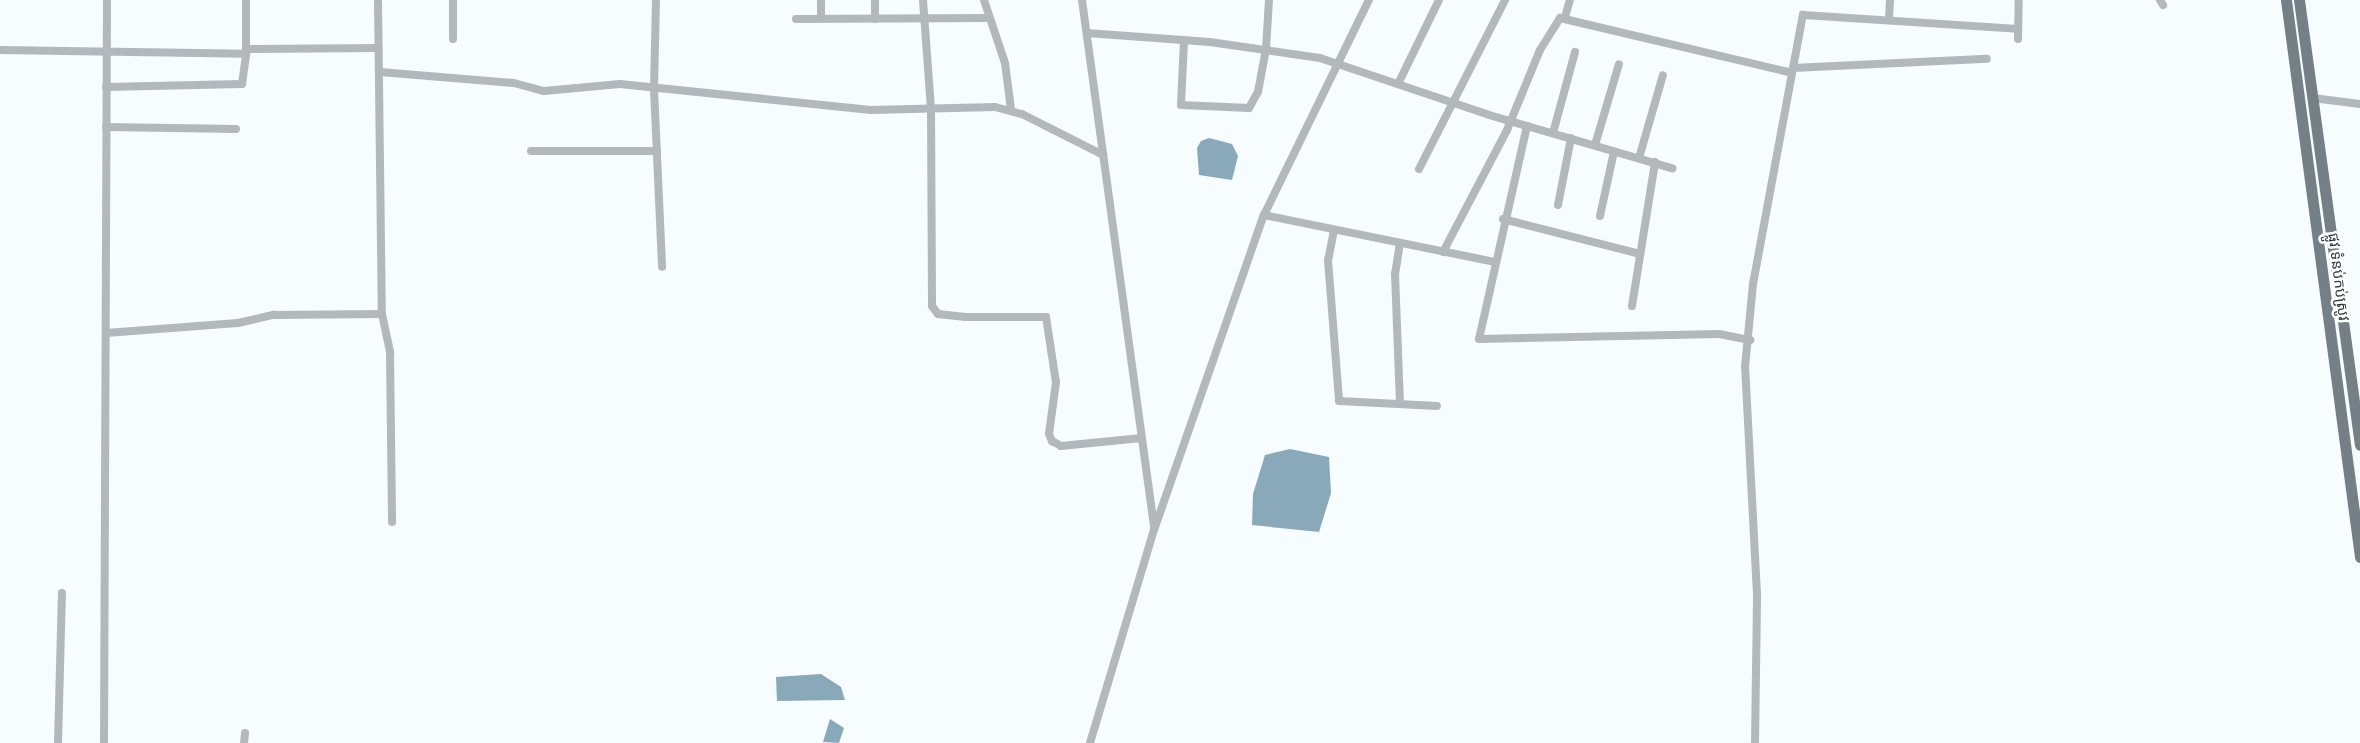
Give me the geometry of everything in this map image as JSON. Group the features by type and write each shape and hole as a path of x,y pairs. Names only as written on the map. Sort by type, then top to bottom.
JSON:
{"main road":[{"name":"ផ្លូវ ទំនប់កប់ស្រូវ","path":"2286,0 2360,557"},
{"name":"ផ្លូវ ទំនប់កប់ស្រូវ","path":"2299,0 2360,445"}],"street":[{"path":"104,743 107,0"},
{"path":"106,87 242,84 246,51 246,0"},
{"path":"378,0 382,314 390,353 392,522"},
{"path":"453,0 453,39"},
{"path":"656,0 654,89 662,267"},
{"path":"821,0 821,18"},
{"path":"875,0 875,19"},
{"path":"923,0 926,21 930,109 932,306 938,314 966,317 1046,317 1056,382 1049,434 1052,442 1061,446 1142,438"},
{"path":"984,0 987,18 1005,63 1011,109"},
{"path":"1082,0 1154,530"},
{"path":"1184,41 1178,96 1181,105 1192,108 1250,108 1258,92 1266,49 1270,0"},
{"path":"1090,743 1154,530 1264,215 1336,64 1369,0"},
{"path":"1398,84 1439,0"},
{"path":"1419,169 1505,0"},
{"path":"1565,17 1570,0"},
{"path":"1889,19 1890,0"},
{"path":"2018,39 2019,0"},
{"path":"1755,743 1757,594 1746,367 1750,340 1753,284 1803,15 1889,19 2018,29"},
{"path":"1443,252 1510,121 1540,50 1557,20 1565,17 1793,70 1986,58"},
{"path":"796,19 926,21 987,18"},
{"path":"1087,33 1266,49 1336,64 1510,121 1672,168"},
{"path":"0,50 97,50 106,55 378,48"},
{"path":"1552,133 1575,52"},
{"path":"1595,145 1619,64"},
{"path":"380,72 514,83 544,91 613,84 801,106 1011,109 1103,155"},
{"path":"1639,158 1663,75"},
{"path":"2313,98 2360,104"},
{"path":"1527,126 1503,219 1479,340 1719,334 1750,340"},
{"path":"106,127 236,129"},
{"path":"1558,205 1571,138"},
{"path":"1600,216 1614,150"},
{"path":"531,151 657,151"},
{"path":"1632,306 1655,162"},
{"path":"1264,215 1494,262"},
{"path":"1503,219 1640,254"},
{"path":"1334,230 1328,260 1339,402 1437,406"},
{"path":"1400,243 1395,274 1400,404"},
{"path":"106,332 238,323 274,315 382,314"},
{"path":"58,743 62,593"},
{"path":"244,743 245,733"}],"water":[{"path":"1209,138 1232,144 1238,156 1232,180 1199,175 1197,148 1201,141"},
{"path":"1290,449 1329,457 1331,493 1319,532 1252,525 1253,494 1265,455"},
{"path":"821,674 841,687 845,700 777,701 776,677"},
{"path":"830,719 844,728 839,743 823,742"}]}
